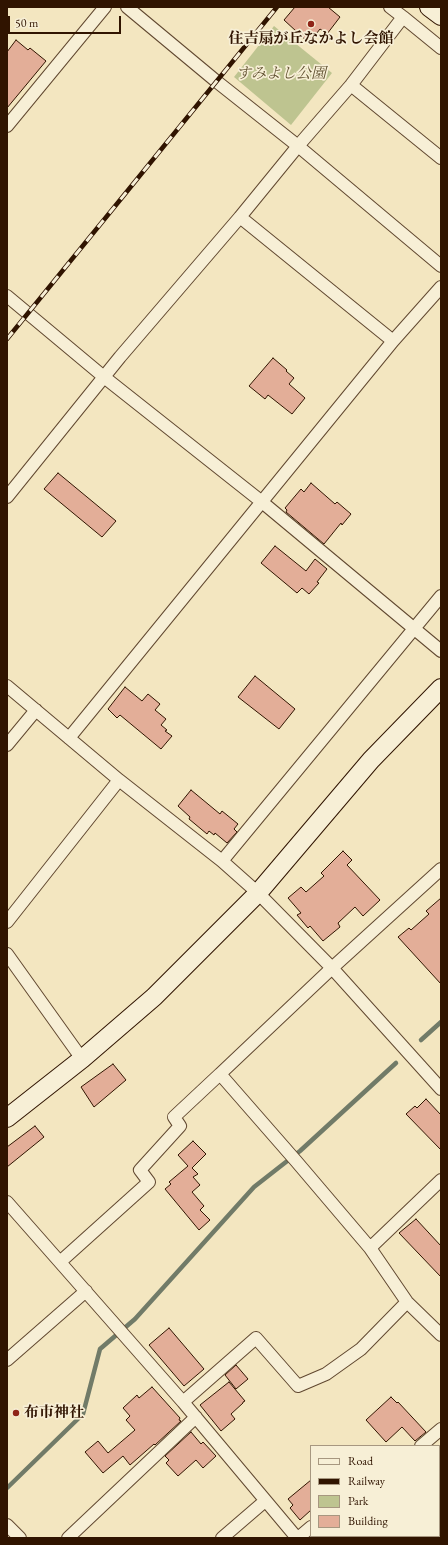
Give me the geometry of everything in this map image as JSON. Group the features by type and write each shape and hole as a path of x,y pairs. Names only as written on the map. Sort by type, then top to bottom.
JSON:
{"street":[{"path":"7,126 105,7"},
{"path":"127,7 298,146 441,266"},
{"path":"390,7 441,48"},
{"path":"429,7 441,16"},
{"path":"7,497 104,377 351,85 403,18"},
{"path":"351,85 441,158"},
{"path":"240,217 393,341"},
{"path":"69,738 393,341 441,287"},
{"path":"7,296 104,377 262,502 441,651"},
{"path":"222,861 441,596"},
{"path":"7,686 119,780 222,861 258,893 332,968 441,1089"},
{"path":"7,1118 82,1058 154,997 258,893 371,760 441,688"},
{"path":"7,745 36,710"},
{"path":"7,922 119,780"},
{"path":"60,1262 149,1182 140,1170 180,1126 174,1118 332,968 441,869"},
{"path":"7,954 82,1058"},
{"path":"220,1074 370,1248 407,1302 441,1335"},
{"path":"370,1248 441,1180"},
{"path":"7,1202 196,1417 297,1538 310,1527"},
{"path":"7,1360 86,1291"},
{"path":"183,1402 256,1338 298,1386 326,1374 361,1349 407,1302"},
{"path":"68,1538 196,1417"},
{"path":"422,1445 441,1429"},
{"path":"222,1538 265,1501"},
{"path":"7,1525 20,1538"}],"green space":[{"name":"すみよし公園","path":"274,26 332,73 291,125 234,77"}],"building":[{"name":"住吉扇が丘なかよし会館","path":"295,7 328,7 340,17 327,34 320,29 309,43 284,20"},
{"path":"16,40 28,50 30,48 46,61 7,108 7,52"},
{"path":"273,358 294,378 289,384 305,398 292,414 268,395 265,399 249,386"},
{"path":"58,473 116,521 102,537 44,489"},
{"path":"311,483 335,504 337,502 351,514 342,525 341,523 324,544 286,512 287,510 285,508 301,489 304,492"},
{"path":"275,546 306,571 315,559 327,569 317,582 319,583 309,594 302,588 297,593 261,563"},
{"path":"255,676 295,709 279,729 238,697"},
{"path":"125,687 142,701 148,694 160,704 155,710 166,719 161,725 167,730 165,731 172,736 161,749 120,715 117,718 108,709"},
{"path":"191,790 220,814 222,811 238,824 234,829 237,832 227,843 215,833 214,835 209,831 207,834 189,819 190,817 178,806"},
{"path":"343,851 352,860 347,865 380,900 363,916 355,907 338,923 340,927 323,941 310,926 308,928 297,915 301,913 288,898 301,887 306,892 324,876 321,873"},
{"path":"441,898 441,984 398,937 409,928 411,930 429,914 426,911"},
{"path":"113,1064 126,1080 94,1107 81,1087"},
{"path":"426,1099 441,1115 441,1150 406,1114 415,1106 417,1108"},
{"path":"35,1126 44,1137 7,1167 7,1147"},
{"path":"193,1141 206,1154 192,1168 198,1174 193,1177 200,1185 192,1192 204,1206 200,1210 210,1220 199,1230 165,1189 171,1184 169,1182 188,1166 178,1155"},
{"path":"416,1219 441,1246 441,1277 399,1233"},
{"path":"169,1328 204,1369 184,1386 149,1345"},
{"path":"236,1365 248,1379 236,1389 225,1375"},
{"path":"229,1382 245,1401 231,1414 235,1419 221,1431 200,1405"},
{"path":"152,1387 181,1421 130,1465 123,1456 103,1473 85,1452 98,1441 108,1453 135,1430 126,1420 130,1416 123,1408 137,1395 139,1398"},
{"path":"391,1397 397,1403 398,1402 426,1432 415,1441 402,1427 386,1442 366,1420"},
{"path":"191,1432 201,1444 203,1442 216,1456 203,1468 196,1460 178,1476 166,1463 169,1460 165,1456"},
{"path":"310,1481 310,1511 300,1520 290,1508 293,1505 288,1499"}],"waterway":[{"path":"421,1040 441,1022"},
{"path":"7,1488 83,1414 100,1349 135,1319 254,1187 300,1151 396,1063"}],"railway":[{"path":"7,339 277,7"}],"place":[{"name":"住吉扇が丘なかよし会館","path":"311,24"},
{"name":"布市神社","path":"16,1413"}]}
